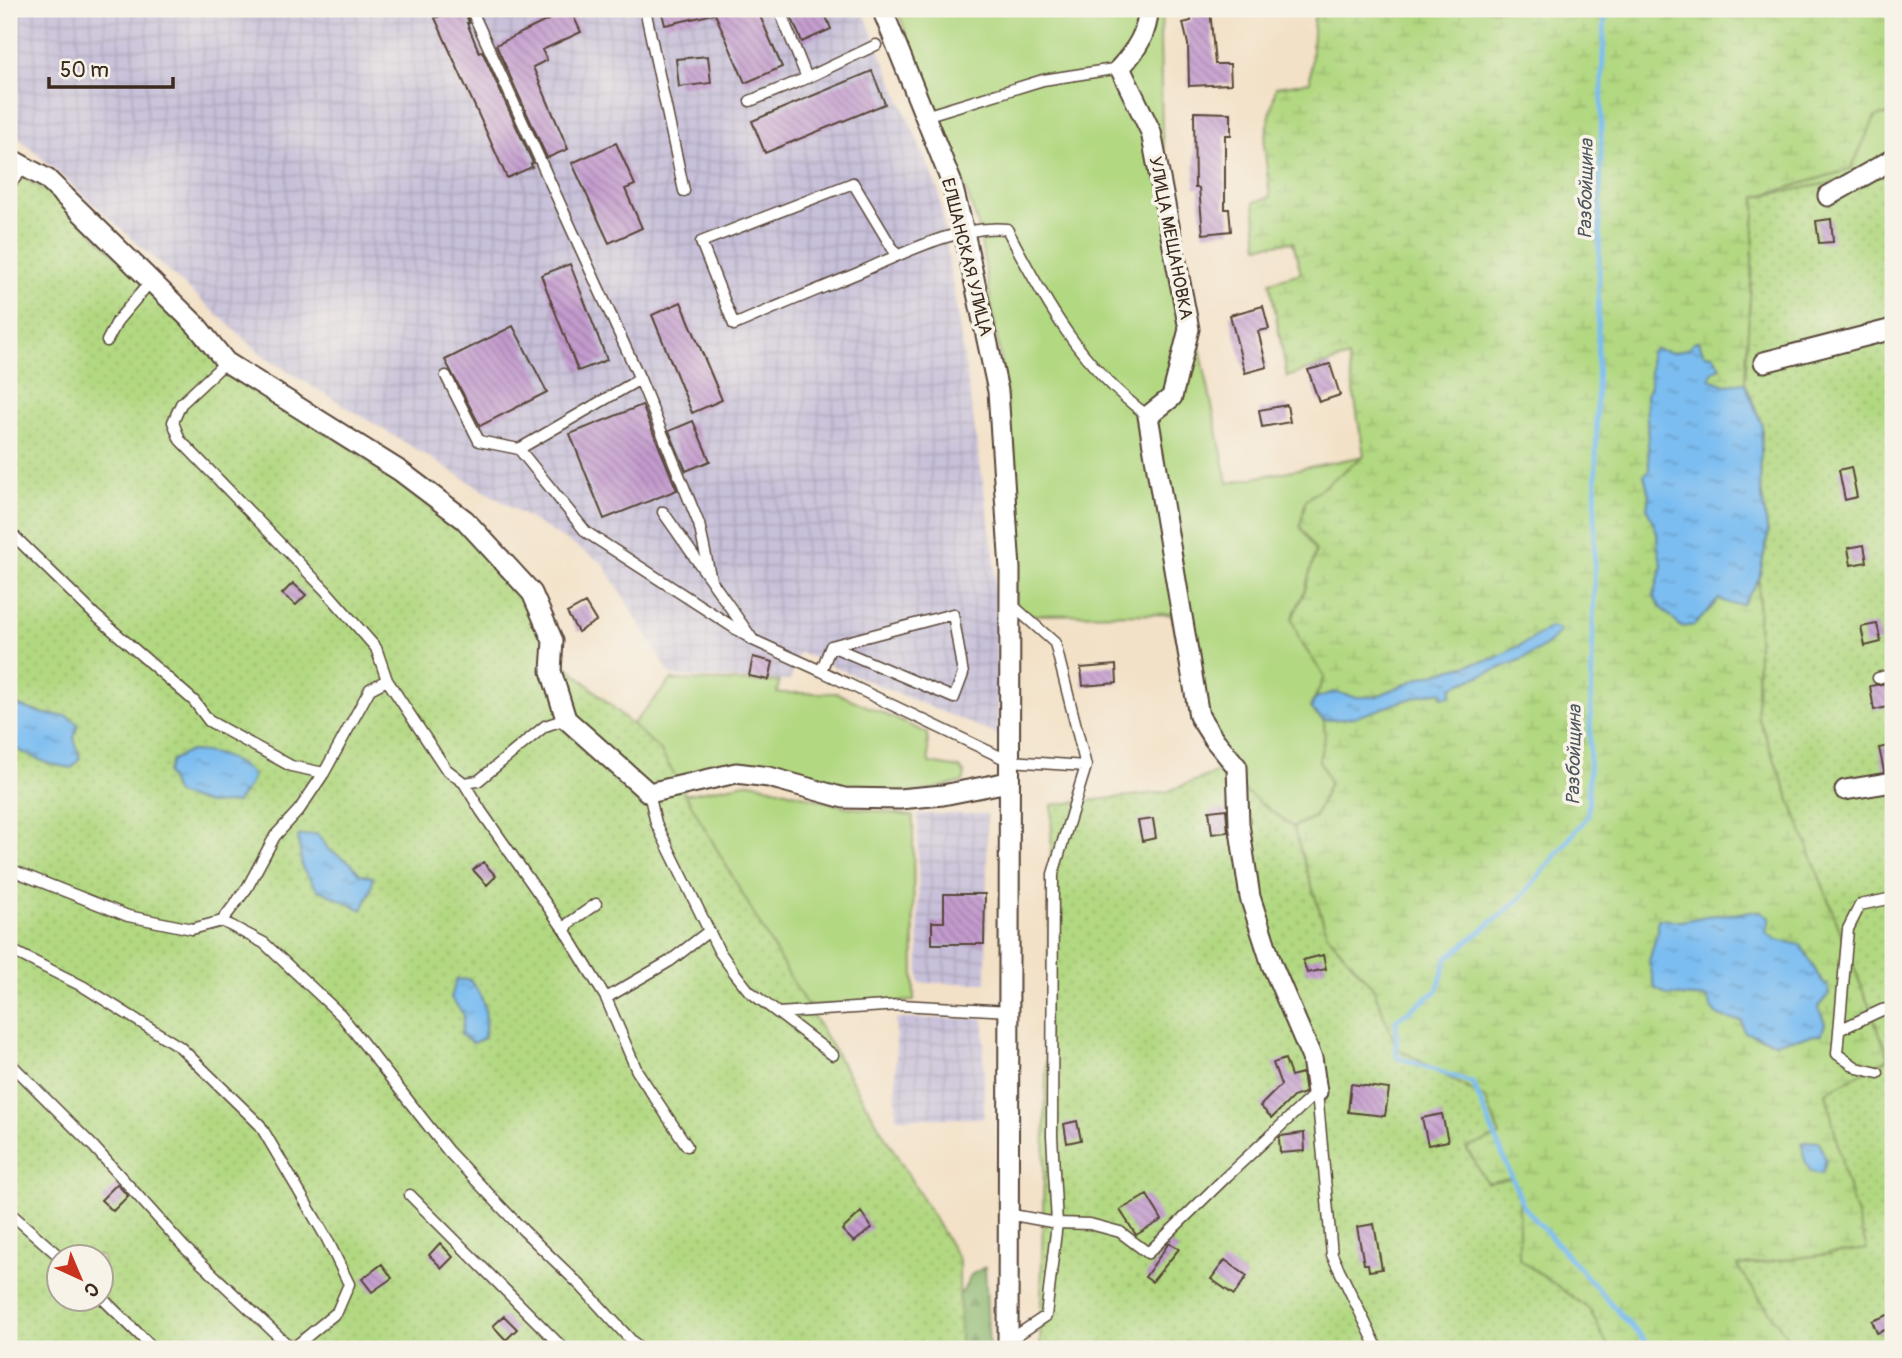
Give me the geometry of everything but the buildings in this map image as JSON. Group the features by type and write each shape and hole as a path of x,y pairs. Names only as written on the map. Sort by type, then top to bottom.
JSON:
{"street":[{"name":"ЕЛШАНСКАЯ УЛИЦА","path":"882,9 951,181 998,391 1010,569 1008,1345"},
{"path":"1120,68 1137,49 1148,21 1148,9"},
{"name":"УЛИЦА МЕЩАНОВКА","path":"1120,68 1151,132 1189,330 1172,397 1148,416"},
{"path":"1828,196 1893,159"},
{"path":"17,163 47,179 196,325 226,362 400,471 465,520 532,593 553,641 551,671 566,719 649,793 736,773 769,777 844,798 899,799 943,795 1008,782"},
{"path":"1764,362 1893,329"},
{"path":"1148,416 1199,716 1237,767 1239,824 1250,897 1272,965 1312,1058 1317,1093"},
{"path":"1845,790 1893,782"}],"lane":[{"path":"471,9 640,379 699,524 711,580"},
{"path":"645,9 684,191"},
{"path":"779,9 807,78"},
{"path":"750,101 807,78 876,45"},
{"path":"925,116 1044,80 1120,68"},
{"path":"9,185 17,163"},
{"path":"897,256 853,183 701,242 734,325 897,256 964,232 1007,229 1041,295 1075,346 1128,401 1148,416"},
{"path":"107,341 118,320 151,281"},
{"path":"226,362 181,404 173,422 180,440 327,592 376,648 387,680 446,769 464,783 565,931 606,998 637,1071 688,1146"},
{"path":"446,376 479,440 519,449 586,532 753,640 1009,761 1086,766"},
{"path":"519,449 640,379"},
{"path":"663,512 753,640"},
{"path":"9,531 95,615 194,701 209,721 291,766 324,773"},
{"path":"1008,1345 1046,1316 1057,1223 1052,1136 1053,874 1086,766 1055,643 1009,603"},
{"path":"953,614 963,674 954,698 831,646 953,614"},
{"path":"821,671 831,646"},
{"path":"1878,678 1893,674"},
{"path":"9,869 128,916 192,929 222,921 247,888 275,836 299,810 324,773 370,689 387,680"},
{"path":"464,783 478,780 545,726 566,719"},
{"path":"649,793 656,823 719,951 749,991 832,1055"},
{"path":"1878,1073 1857,1068 1838,1054 1839,1030 1848,929 1860,905 1893,898"},
{"path":"565,931 569,923 596,904"},
{"path":"222,921 264,943 341,1015 448,1150 639,1349"},
{"path":"606,998 670,961 709,931"},
{"path":"9,949 84,987 180,1047 260,1125 327,1239 349,1284 337,1312 292,1349 184,1247 94,1147 9,1062"},
{"path":"778,1013 900,1005 1010,1011"},
{"path":"1839,1030 1882,1010 1893,1008"},
{"path":"1007,1214 1057,1223 1090,1224 1120,1232 1148,1253 1317,1093"},
{"path":"1317,1093 1332,1255 1378,1349"},
{"path":"410,1195 564,1349"},
{"path":"9,1212 46,1245"},
{"path":"116,1312 154,1349"}],"shaded area":[{"path":"9,9 862,9 938,189 994,554 998,735 799,652 790,681 671,676 603,563 266,358 9,129"},
{"path":"918,814 987,814 986,983 919,983"},
{"path":"984,1018 984,1118 896,1118 896,1019"}],"green space":[{"path":"897,9 1164,9 1160,35 1162,134 1172,213 1228,483 1364,456 1306,500 1316,551 1305,590 1292,619 1325,677 1310,708 1324,720 1325,736 1319,760 1330,782 1314,817 1293,827 1218,772 1195,728 1172,614 1017,615 1006,391 978,225"},
{"path":"1350,9 1893,9 1893,113 1875,117 1851,169 1756,197 1745,383 1762,425 1760,483 1768,534 1759,579 1757,714 1889,1058 1845,1177 1868,1250 1737,1266 1796,1349 1609,1349 1590,1310 1519,1259 1519,1199 1512,1178 1487,1183 1466,1147 1486,1099 1397,1048 1373,988 1327,934 1293,827 1315,817 1330,783 1319,760 1325,736 1324,721 1310,708 1325,677 1300,641 1292,619 1305,590 1316,551 1300,526 1306,500 1364,456 1348,357 1287,377 1270,282 1301,273 1293,242 1258,246 1254,202 1270,197 1264,144 1276,87 1310,82 1314,16"},
{"path":"1893,113 1893,171 1756,197 1851,169 1875,116"},
{"path":"9,167 60,201 235,371 351,448 509,565 553,653 660,750 790,977 959,1260 960,1349 9,1349"},
{"path":"1893,171 1893,1349 1796,1349 1737,1266 1867,1249 1845,1177 1826,1092 1889,1058 1757,714 1759,579 1768,534 1760,483 1762,425 1745,383 1756,197"},
{"path":"671,680 779,682 777,693 837,693 927,733 929,763 960,768 965,774 963,782 921,792 845,791 734,766 659,784 610,750"},
{"path":"1218,772 1293,827 1327,934 1373,988 1397,1048 1486,1099 1500,1136 1466,1148 1487,1183 1512,1178 1519,1199 1519,1259 1590,1310 1609,1349 1040,1349 1052,805 1166,792"},
{"path":"751,782 847,807 913,816 914,1001 778,1007 684,795"},
{"path":"985,1267 989,1349 728,1349 948,1303 963,1291 971,1275"}],"water":[{"path":"1698,341 1704,354 1713,355 1721,368 1713,371 1710,379 1725,385 1745,383 1762,425 1760,483 1768,534 1759,579 1743,604 1731,604 1719,599 1695,625 1681,627 1660,607 1654,596 1662,566 1657,533 1647,508 1649,495 1644,475 1649,470 1646,395 1650,387 1650,352 1655,349 1673,353 1689,348 1693,342"},
{"path":"1550,627 1560,630 1540,649 1452,687 1451,696 1442,697 1442,691 1427,694 1339,720 1324,720 1310,708 1316,698 1334,692 1355,697 1375,697 1422,677 1495,658"},
{"path":"9,703 45,714 67,716 78,724 74,738 80,758 72,768 49,764 9,746"},
{"path":"190,751 208,752 224,757 253,775 249,786 236,803 208,804 176,794 167,773 172,760"},
{"path":"317,834 329,850 351,863 360,874 373,877 371,890 362,910 317,889 302,868 298,836"},
{"path":"1761,911 1770,918 1766,932 1777,940 1801,945 1822,982 1828,986 1829,994 1818,1007 1825,1023 1822,1034 1775,1042 1744,1032 1742,1021 1719,1016 1712,1010 1707,998 1667,995 1655,988 1649,961 1658,930 1658,919 1682,921"},
{"path":"469,979 482,1000 486,1021 484,1038 473,1043 461,1035 464,1015 451,998 456,980"},
{"path":"1819,1142 1826,1160 1822,1174 1811,1172 1804,1158 1802,1143"}],"waterway":[{"name":"Разбойщина","path":"1605,9 1588,816 1519,900 1447,958 1437,991 1396,1020 1397,1057 1473,1083 1524,1207 1652,1349"}]}
